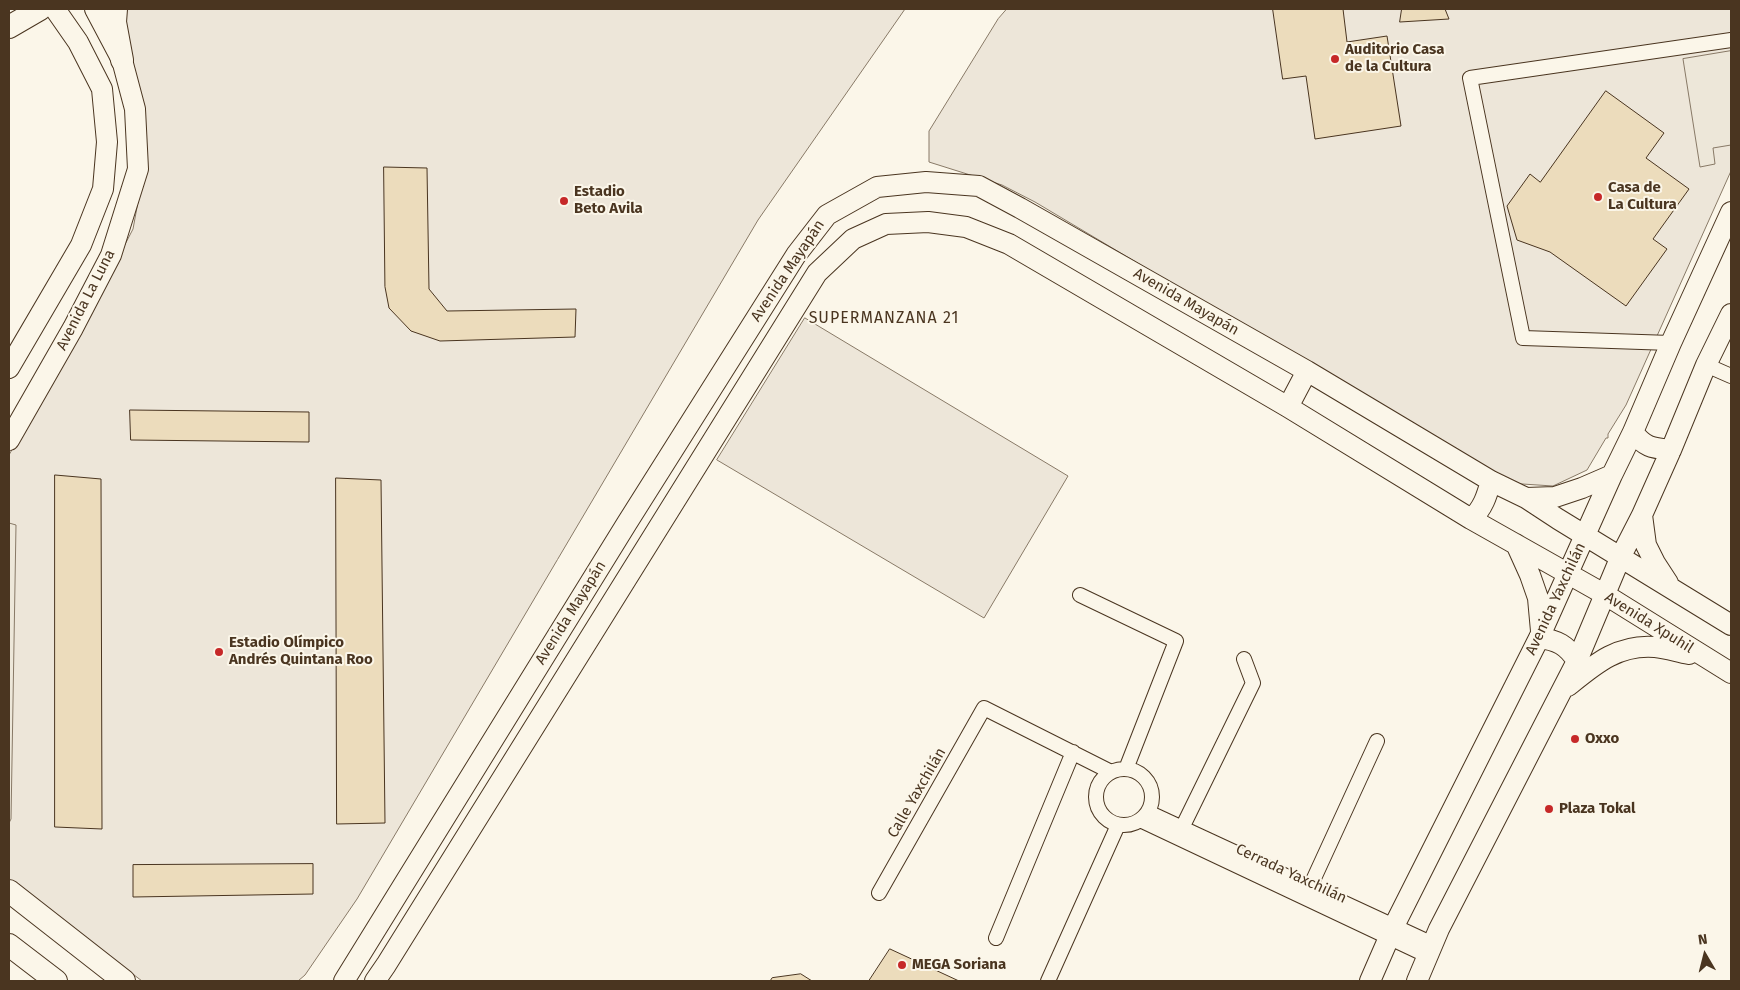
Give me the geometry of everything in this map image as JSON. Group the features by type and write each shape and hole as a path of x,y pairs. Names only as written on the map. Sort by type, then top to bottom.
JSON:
{"main road":[{"path":"9,27 40,9"},
{"path":"116,9 115,22 122,60"},
{"path":"9,891 124,981"},
{"path":"9,945 56,981"}],"street":[{"name":"Avenida La Luna","path":"9,368 80,245 103,189 107,142 102,89 78,42 56,9"},
{"name":"Avenida La Luna","path":"9,440 73,328 111,255 138,169 135,109 122,60 95,9"},
{"path":"1672,343 1523,338 1470,78 1731,40"},
{"path":"104,116 135,109"},
{"name":"Avenida Mayapán","path":"344,981 796,254 827,215 877,187 926,182 979,186 1307,372 1491,481 1526,498 1585,536"},
{"name":"Avenida Yaxchilán","path":"1370,981 1392,932 1540,636 1731,212"},
{"name":"Avenida Mayapán","path":"374,981 386,965 817,272 853,239 886,224 928,222 966,227 1009,244 1288,408 1471,519 1567,574"},
{"path":"1417,981 1430,950 1577,661 1620,556 1642,515 1706,365 1731,314"},
{"path":"1706,365 1731,376"},
{"path":"1288,408 1307,372"},
{"path":"1633,432 1639,440 1649,447 1671,450"},
{"path":"1526,498 1555,497 1612,475"},
{"path":"1471,519 1483,505 1491,481"},
{"path":"1642,515 1646,545 1655,564 1672,589"},
{"path":"1585,536 1731,624"},
{"path":"1516,544 1538,598 1540,636 1562,643 1572,652 1577,661"},
{"name":"Avenida Xpuhil","path":"1567,574 1604,594 1731,673"},
{"path":"1080,595 1176,641 1126,769"},
{"path":"564,626 588,640"},
{"path":"1559,694 1596,663 1623,650 1654,647 1702,656"},
{"path":"1182,828 1253,683 1244,659"},
{"name":"Calle Yaxchilán","path":"878,893 984,708 1073,752"},
{"path":"1310,887 1377,741"},
{"path":"996,938 1073,752 1111,772"},
{"path":"1126,769 1137,772 1146,779 1151,790 1152,801 1144,816 1129,825 1118,825 1105,819 1097,808 1095,794 1100,781 1111,772 1126,769"},
{"name":"Cerrada Yaxchilán","path":"1144,816 1430,950"},
{"name":"Cerrada Yaxchilán","path":"1144,816 1182,828 1310,887 1392,932"},
{"path":"1048,981 1118,825"}],"shaded area":[{"path":"120,9 905,9 758,220 357,899 305,975 298,981 142,981 9,880 9,455 133,229 142,180"},
{"path":"1007,9 1731,9 1731,171 1626,405 1608,434 1608,438 1606,438 1587,470 1553,486 1507,483 1035,202 1002,185 929,162 929,131 998,19"},
{"path":"1731,51 1731,145 1713,148 1715,164 1700,167 1683,59"},
{"path":"805,318 1068,476 984,618 717,460"},
{"path":"9,523 16,525 11,819 9,823"}],"building":[{"name":"Auditorio Casa de la Cultura","path":"1273,9 1343,9 1347,42 1387,36 1401,126 1315,139 1306,76 1283,79"},
{"path":"1402,9 1445,9 1449,19 1400,22"},
{"name":"Casa de La Cultura","path":"1606,91 1664,133 1646,158 1689,189 1653,239 1667,249 1626,306 1550,252 1517,240 1507,206 1530,174 1540,182"},
{"path":"384,167 427,168 429,289 447,311 576,309 575,337 440,341 411,331 389,308 385,287"},
{"path":"130,410 309,412 309,442 131,440"},
{"path":"55,475 101,479 102,829 55,827"},
{"path":"336,478 381,480 385,823 337,824"},
{"path":"313,864 313,894 133,897 133,865"},
{"name":"MEGA Soriana","path":"890,949 959,981 869,981"},
{"path":"801,974 812,981 770,981 772,978"}],"place":[{"name":"Auditorio Casa de la Cultura","path":"1335,59"},
{"name":"Casa de La Cultura","path":"1598,197"},
{"name":"Estadio Beto Avila","path":"564,201"},
{"name":"Estadio Olímpico Andrés Quintana Roo","path":"219,652"},
{"name":"Oxxo","path":"1575,739"},
{"name":"Plaza Tokal","path":"1549,809"},
{"name":"MEGA Soriana","path":"902,965"}],"district":[{"name":"SUPERMANZANA 21","path":"884,319"}]}
